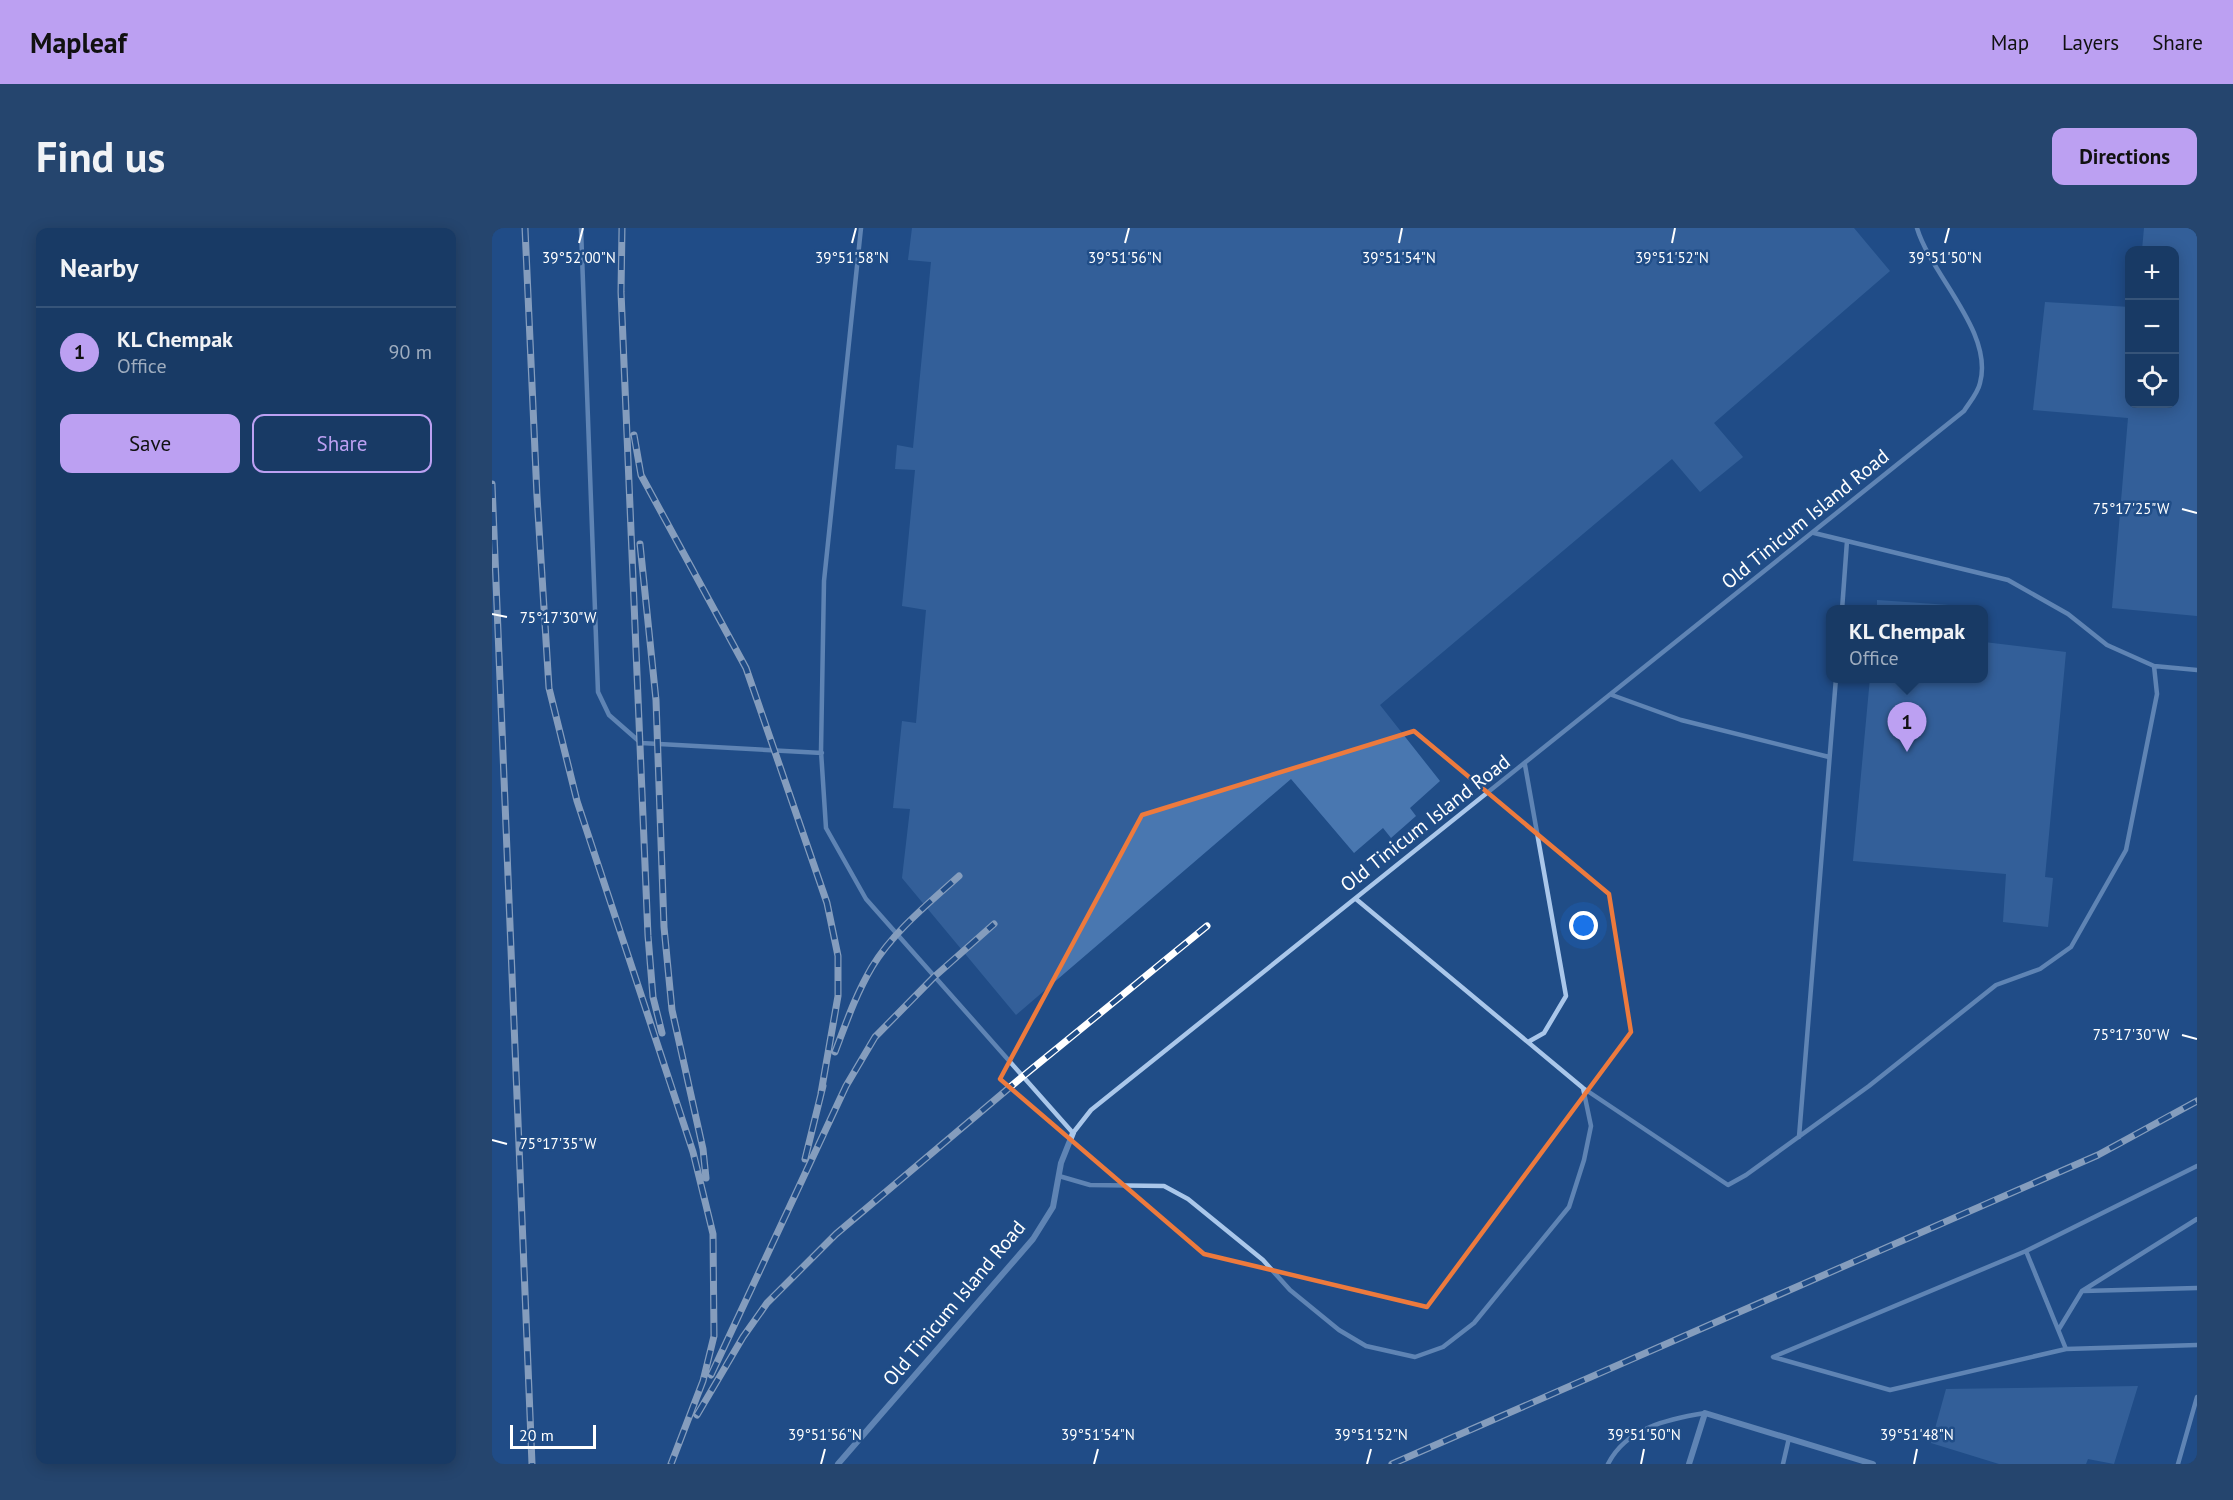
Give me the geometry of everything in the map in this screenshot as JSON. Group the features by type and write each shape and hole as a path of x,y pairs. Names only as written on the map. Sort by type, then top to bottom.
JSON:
{"street":[{"name":"Old Tinicum Island Road","path":"838,1464 1033,1239 1053,1207 1059,1176 1073,1133"},
{"path":"1689,1464 1705,1413 1873,1464"}],"lane":[{"path":"581,228 598,692 609,715 641,743 822,753"},
{"path":"861,228 824,581 822,753 826,828 866,899 1073,1133"},
{"name":"Old Tinicum Island Road","path":"1073,1133 1091,1110 1525,765 1964,411 1980,384 1982,359 1964,310 1923,248 1917,228"},
{"path":"1814,533 2008,580 2068,614 2107,645 2154,666 2197,670"},
{"path":"1842,605 1848,541"},
{"path":"1356,899 1583,1088 1728,1185 1799,1137 1879,1078 1996,985 2040,969 2071,946 2126,850 2157,694 2154,666"},
{"path":"1799,1137 1836,683"},
{"path":"1612,695 1681,720 1829,757"},
{"path":"1525,765 1566,996 1544,1033 1528,1042"},
{"path":"1059,1176 1090,1185 1164,1186 1188,1199 1263,1260 1290,1290 1339,1329 1366,1346 1415,1358 1443,1347 1474,1323 1569,1207 1584,1160 1591,1126 1583,1088"},
{"path":"2197,1166 2026,1251 1773,1357 1890,1390 2066,1349 2197,1345"},
{"path":"2059,1329 2082,1291 2197,1219"},
{"path":"2026,1251 2066,1349"},
{"path":"2082,1291 2197,1288"},
{"path":"2178,1464 2197,1397"},
{"path":"1608,1464 1619,1446 1630,1437 1669,1419 1705,1413"},
{"path":"1783,1464 1789,1438"}],"highlighted area":[{"path":"1414,731 1609,894 1631,1032 1427,1307 1204,1254 1000,1079 1142,815"}],"building":[{"path":"912,228 1854,228 1890,271 1714,423 1743,457 1700,492 1672,459 1380,705 1440,781 1410,808 1416,816 1391,838 1383,828 1354,853 1291,779 1016,1015 902,878 910,809 893,808 902,721 916,723 926,610 902,606 915,470 895,469 897,445 913,448 931,262 908,260"},
{"path":"2144,228 2197,228 2197,616 2112,608 2128,418 2033,410 2045,302 2125,307 2125,408 2179,408 2179,246 2142,246"},
{"path":"1877,600 1949,605 1877,605"},
{"path":"1988,642 2066,652 2045,877 2053,878 2048,927 2003,922 2006,874 1853,861 1870,683 1988,683"},
{"path":"2138,1386 2114,1464 2088,1459 2086,1464 1999,1464 1931,1443 1946,1389"}],"railway":[{"path":"525,228 537,496 549,688 577,801 693,1152 713,1234 714,1336 703,1381 671,1464"},
{"path":"622,228 621,292 648,936 653,997 662,1033"},
{"path":"634,435 641,475 746,668 827,903 838,956 838,996 821,1093"},
{"path":"492,484 532,1464"},
{"path":"640,544 656,700 664,927 672,1010 703,1149 706,1178"},
{"path":"835,1052 861,988 881,954 912,918 959,876"},
{"path":"711,1375 846,1086 875,1037 934,977 994,924"},
{"path":"697,1415 743,1337 767,1303 836,1234 1022,1077 1207,926"},
{"path":"805,1159 823,1086"},
{"path":"1392,1464 2098,1155 2197,1101"}],"place":[{"name":"KL Chempak","path":"1907,752"}]}
